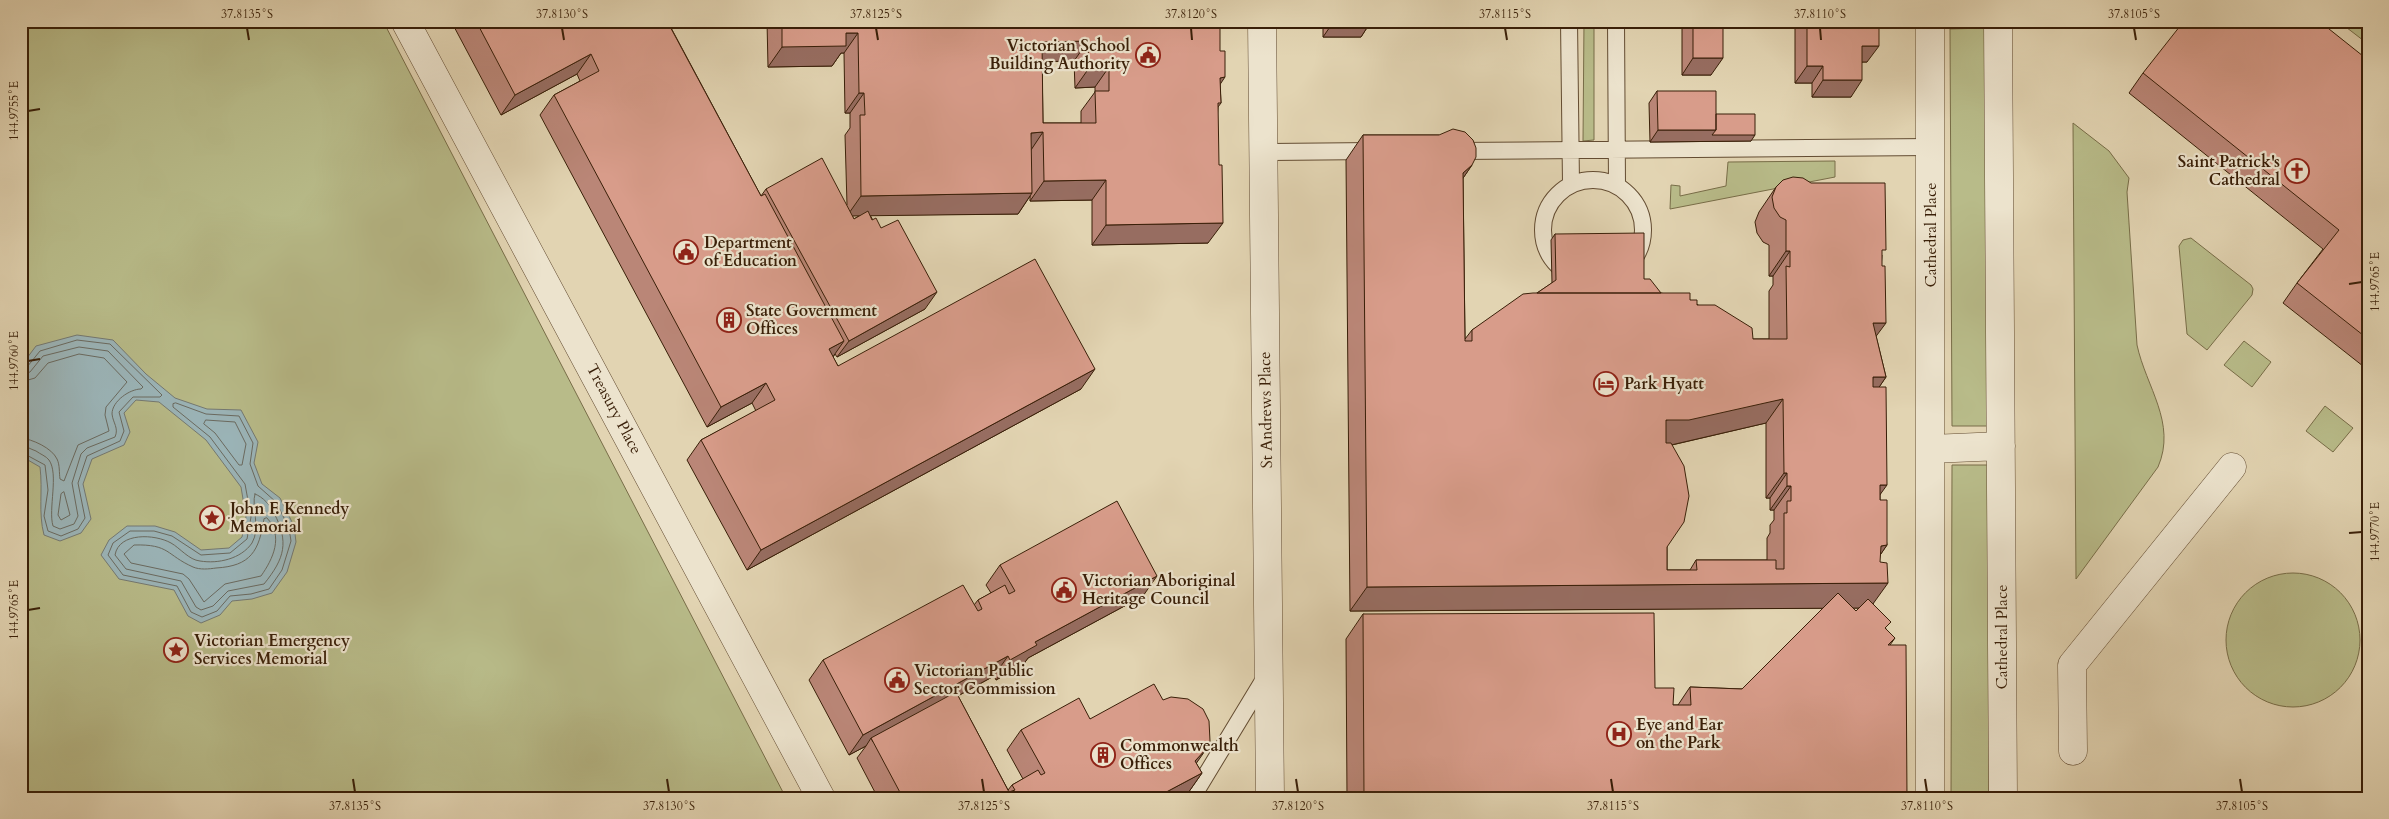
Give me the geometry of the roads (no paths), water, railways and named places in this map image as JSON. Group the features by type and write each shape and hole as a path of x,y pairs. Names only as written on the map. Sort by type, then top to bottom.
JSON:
{"street":[{"name":"Treasury Place","path":"405,21 821,798"},
{"name":"St Andrews Place","path":"1262,21 1270,798"},
{"name":"Cathedral Place","path":"1930,21 1930,798"},
{"name":"Cathedral Place","path":"1998,21 2003,798"},
{"path":"1930,450 2000,446"},
{"path":"2073,751 2072,665 2232,467"}],"lane":[{"path":"1569,21 1571,184"},
{"path":"1616,21 1617,186"},
{"path":"1441,151 1931,147"},
{"path":"1264,152 1392,151"},
{"path":"1586,179 1602,180 1617,186 1630,196 1639,210 1643,226 1641,244 1634,259 1622,271 1607,278 1590,280 1574,276 1560,268 1549,255 1543,240 1543,223 1547,206 1557,193 1571,184 1586,179"},
{"path":"1192,798 1269,672"}],"water":[{"path":"77,335 113,340 146,374 175,398 207,409 241,410 258,442 254,463 262,484 280,498 294,526 296,542 287,572 272,593 252,599 232,601 220,615 201,623 188,616 174,590 119,579 101,555 109,540 127,526 155,526 175,532 201,550 229,548 242,537 246,517 241,487 206,440 159,402 136,400 124,413 130,432 124,445 92,459 83,484 91,519 81,533 60,541 44,535 41,518 40,467 21,456 21,366 36,346"}],"place":[{"name":"Victorian School Building Authority","path":"1148,55"},
{"name":"Saint Patrick's Cathedral","path":"2297,171"},
{"name":"Department of Education","path":"686,252"},
{"name":"State Government Offices","path":"729,320"},
{"name":"Park Hyatt","path":"1606,384"},
{"name":"John F. Kennedy Memorial","path":"212,518"},
{"name":"Victorian Aboriginal Heritage Council","path":"1064,590"},
{"name":"Victorian Emergency Services Memorial","path":"176,650"},
{"name":"Victorian Public Sector Commission","path":"897,680"},
{"name":"Eye and Ear on the Park","path":"1619,734"},
{"name":"Commonwealth Offices","path":"1103,755"}]}
